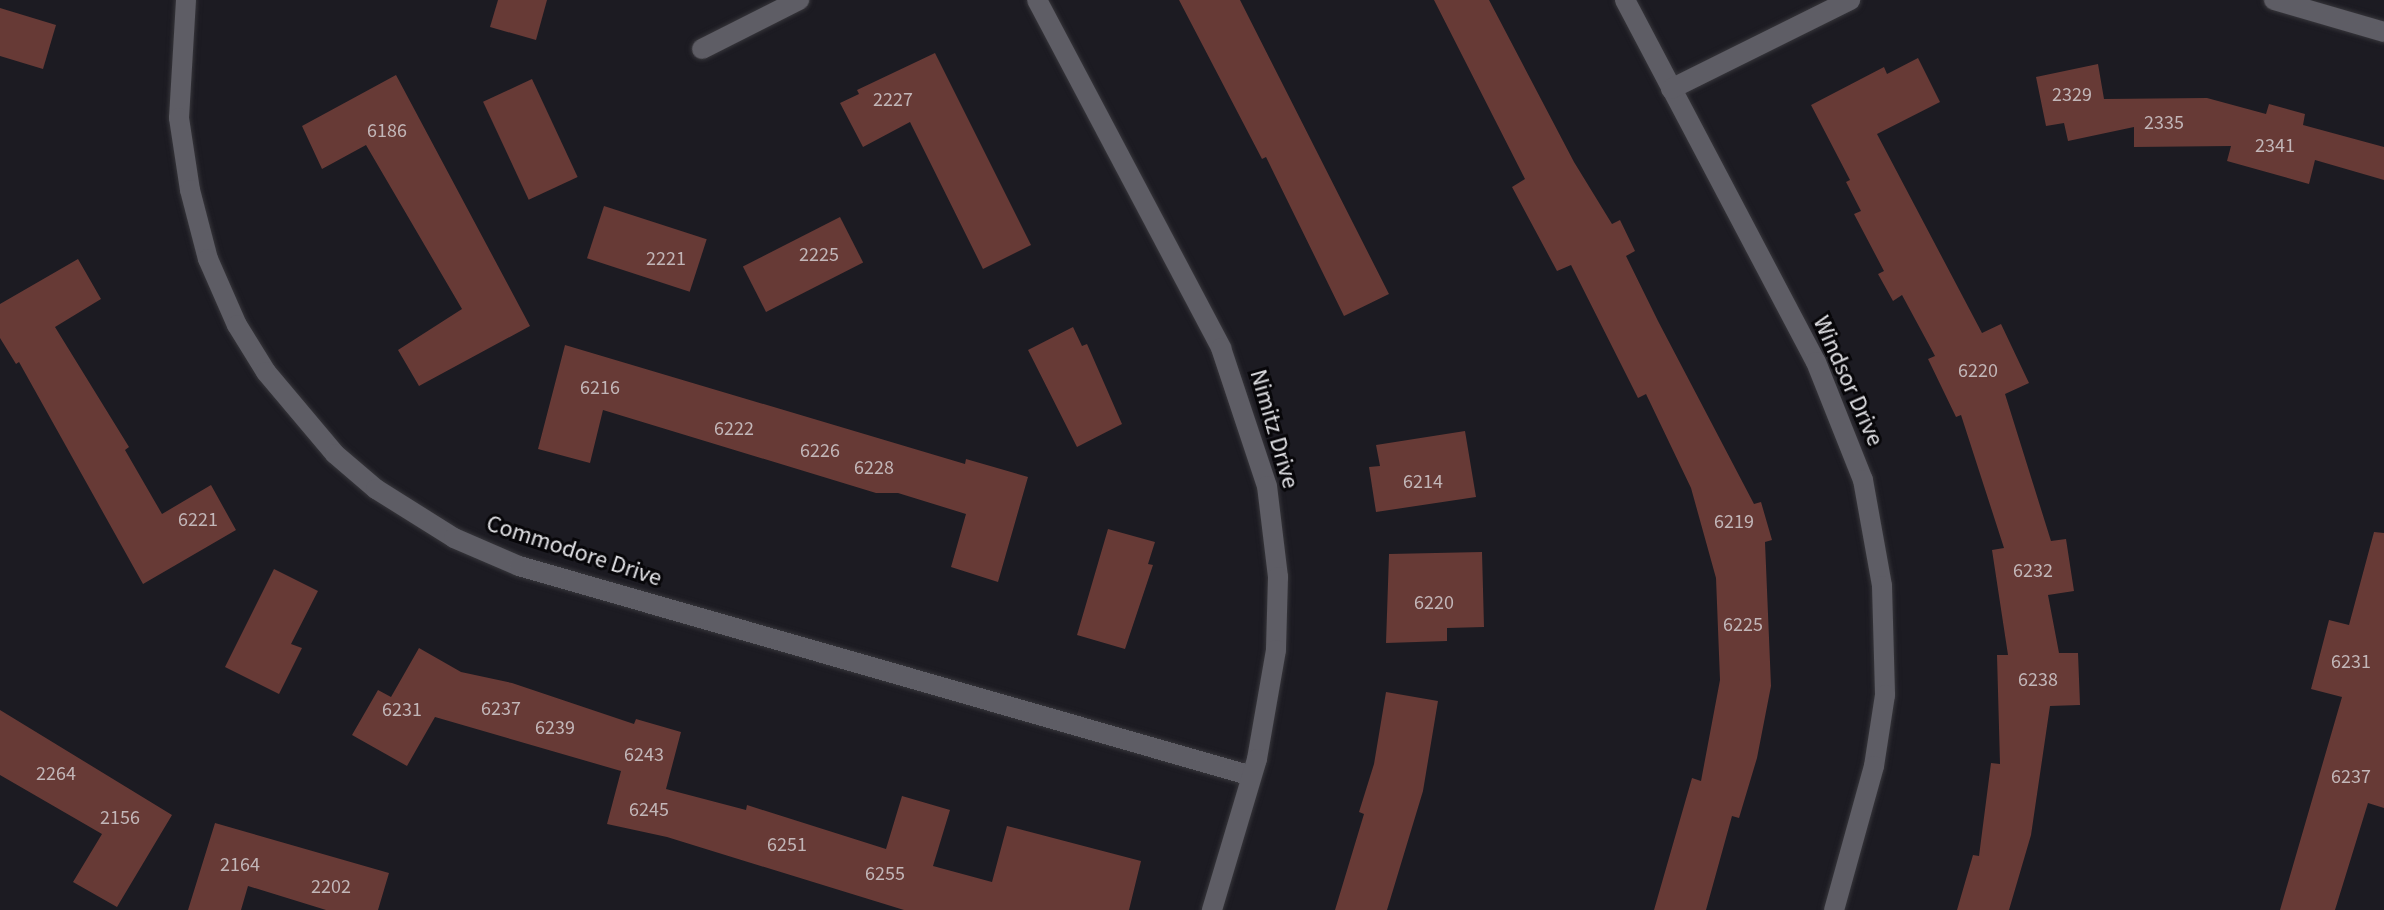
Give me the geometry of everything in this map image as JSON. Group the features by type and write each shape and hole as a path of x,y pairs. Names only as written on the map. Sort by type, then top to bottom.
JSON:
{"street":[{"name":"Commodore Drive","path":"186,0 179,118 197,225 217,282 237,325 287,401 335,454 384,495 454,538 519,566 1252,776"},
{"path":"702,49 799,0"},
{"name":"Nimitz Drive","path":"1037,0 1221,348 1262,469 1278,596 1272,680 1252,776 1212,910"},
{"name":"Windsor Drive","path":"1625,0 1827,387 1863,480 1878,551 1886,640 1885,695 1874,766 1834,910"},
{"path":"1671,89 1850,0"},
{"path":"2274,0 2384,32"}],"building":[{"path":"498,0 547,0 536,40 490,27"},
{"path":"1179,0 1240,0 1389,294 1344,316 1266,157 1262,159"},
{"path":"1434,0 1489,0 1574,162 1612,224 1620,220 1635,251 1626,256 1658,321 1754,504 1761,502 1772,540 1765,542 1771,686 1757,758 1739,818 1732,816 1706,910 1654,910 1692,778 1701,781 1720,680 1716,578 1691,488 1646,394 1638,398 1571,265 1557,271 1512,187 1525,179"},
{"path":"0,8 56,25 43,69 0,56"},
{"path":"935,53 1031,245 983,269 910,122 863,147 840,103 859,94 857,90"},
{"path":"1918,58 1940,102 1877,134 1982,333 2001,324 2029,383 2005,394 2051,541 2066,539 2074,591 2048,595 2059,653 2078,653 2080,705 2050,706 2031,835 2009,910 1957,910 1973,855 1979,856 1991,763 2000,764 1997,655 2008,655 1992,550 2004,548 1961,415 1956,417 1928,359 1935,356 1902,295 1893,301 1878,274 1884,271 1854,214 1861,211 1846,182 1850,180 1811,105 1884,67 1887,74"},
{"path":"2098,64 2104,99 2207,98 2266,114 2269,104 2305,114 2303,125 2384,147 2384,180 2315,160 2309,184 2227,161 2231,146 2134,147 2134,127 2068,141 2064,123 2046,126 2036,77"},
{"path":"396,75 530,326 419,386 398,350 462,309 366,145 322,169 302,126"},
{"path":"532,79 578,177 529,200 483,102"},
{"path":"604,206 707,239 690,292 587,258"},
{"path":"840,217 863,262 766,312 743,266"},
{"path":"78,259 101,299 55,327 129,447 125,450 162,514 211,485 236,530 143,584 19,362 16,364 0,338 0,304"},
{"path":"1073,327 1082,346 1087,344 1122,424 1077,447 1028,350"},
{"path":"565,345 965,464 966,459 1028,477 998,582 951,567 966,514 898,493 876,493 603,410 590,463 538,449"},
{"path":"1465,431 1476,497 1376,512 1369,467 1380,466 1376,445"},
{"path":"1108,529 1155,542 1148,564 1153,565 1125,649 1077,635"},
{"path":"2374,532 2384,533 2384,808 2368,803 2335,910 2280,910 2342,697 2311,689 2329,620 2349,625"},
{"path":"1482,552 1484,627 1447,628 1447,641 1386,643 1389,554"},
{"path":"274,569 318,591 291,644 302,648 279,694 225,667"},
{"path":"419,648 461,672 512,683 634,724 636,719 681,732 666,789 746,810 747,805 886,849 902,796 950,810 933,866 992,882 1007,826 1141,861 1129,910 904,910 667,837 607,824 621,771 435,717 407,766 352,735 378,690 391,697"},
{"path":"1386,692 1438,701 1423,791 1387,910 1335,910 1364,814 1359,812 1374,764"},
{"path":"0,710 172,815 117,907 73,882 102,834 0,775"},
{"path":"215,823 389,873 378,910 326,910 248,886 241,910 188,910"}]}
